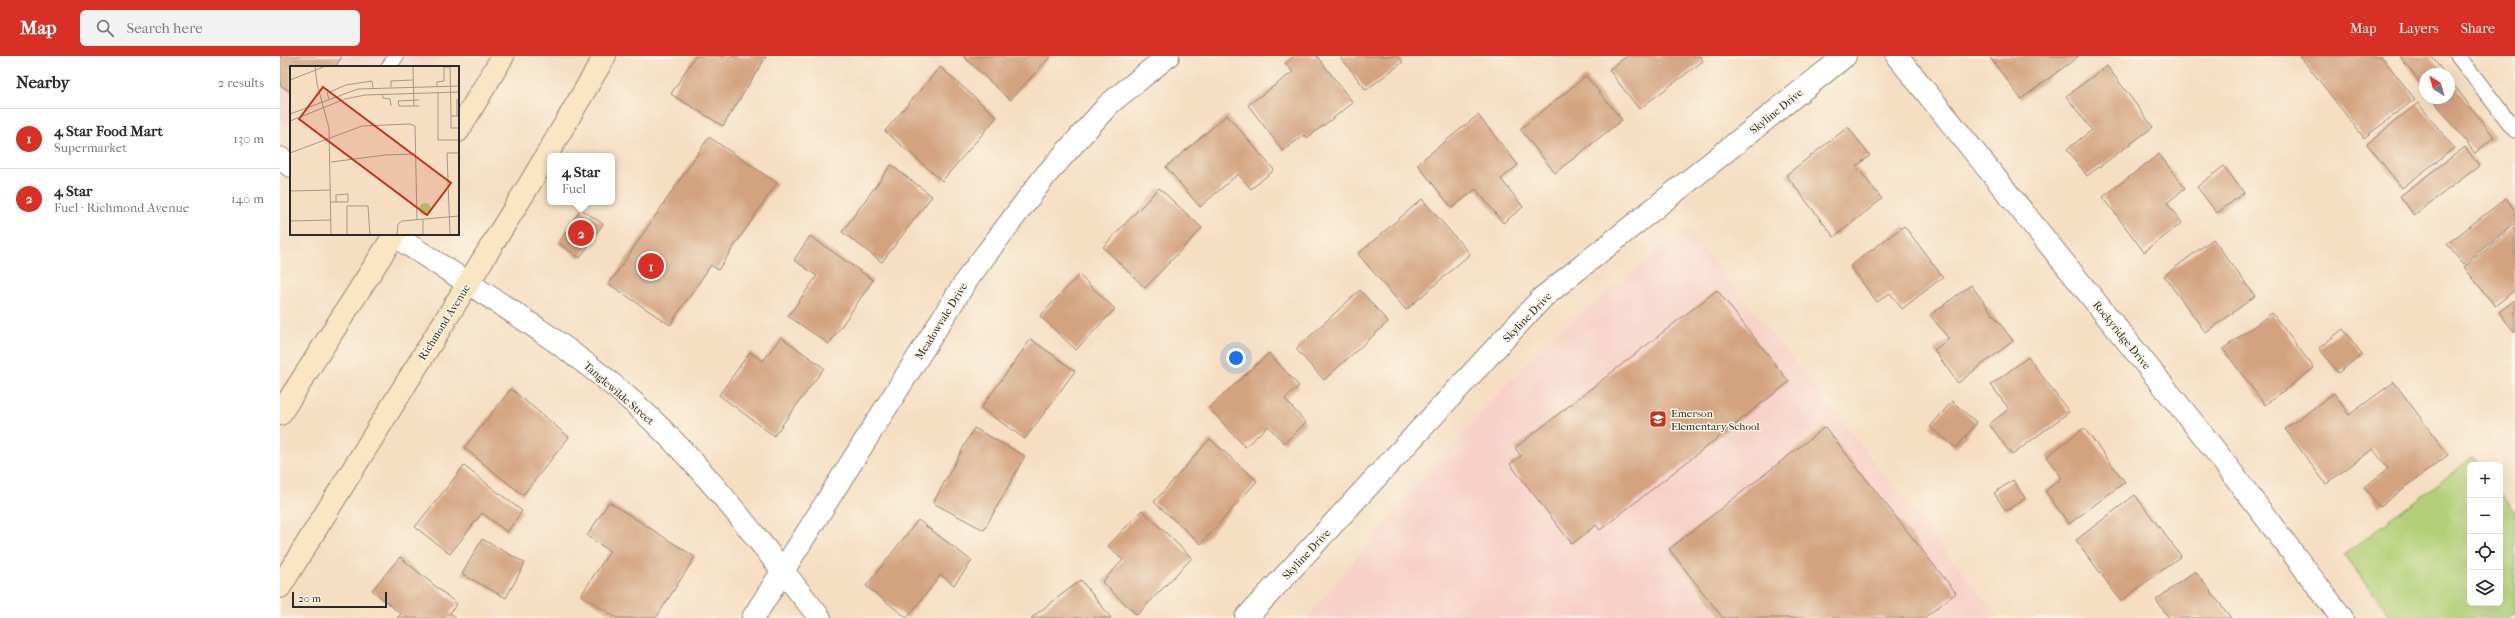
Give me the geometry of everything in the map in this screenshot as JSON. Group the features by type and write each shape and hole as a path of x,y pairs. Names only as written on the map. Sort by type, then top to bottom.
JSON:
{"main road":[{"path":"459,129 503,56"},
{"name":"Richmond Avenue","path":"280,587 468,284 605,56"},
{"path":"280,414 394,235"}],"street":[{"name":"Meadowvale Drive","path":"753,618 968,278 1045,176 1109,104 1168,56"},
{"name":"Skyline Drive","path":"1246,618 1542,298 1845,56"},
{"name":"Rockyridge Drive","path":"1897,56 2207,440 2342,618"},
{"path":"280,158 290,165"},
{"name":"Tanglewilde Street","path":"394,235 572,353 634,404 699,468 820,618"}],"lane":[{"path":"390,66 396,56"},
{"path":"2458,56 2515,130"}],"shaded area":[{"path":"280,56 439,56 433,66 290,66 290,126 280,118"},
{"name":"Emerson Elementary School","path":"1687,228 1999,618 1307,618 1409,494 1544,343"}],"green space":[{"path":"2473,457 2477,462 2467,462 2467,606 2503,606 2503,496 2515,511 2515,614 2510,618 2392,618 2344,555"}],"building":[{"path":"280,56 342,56 336,66 290,66 290,91 280,85"},
{"path":"695,56 766,57 723,126 671,94"},
{"path":"963,56 1051,56 1010,100"},
{"path":"1294,56 1317,56 1353,103 1307,138 1304,135 1283,151 1248,105 1293,72 1285,63"},
{"path":"1340,56 1398,56 1403,62 1366,90"},
{"path":"1627,56 1700,56 1703,61 1639,109 1609,70"},
{"path":"1989,56 2079,56 2021,99"},
{"path":"2300,56 2381,56 2415,99 2364,138"},
{"path":"2400,56 2431,56 2440,68 2419,68 2419,81"},
{"path":"2107,66 2153,127 2087,176 2067,149 2092,130 2066,96"},
{"path":"940,67 997,117 942,181 885,131"},
{"path":"1586,76 1622,120 1555,173 1520,129"},
{"path":"2455,87 2494,137 2475,153 2437,104 2455,104"},
{"path":"2418,103 2454,148 2402,188 2367,144"},
{"path":"1227,115 1274,170 1251,189 1238,174 1200,207 1166,167"},
{"path":"1478,115 1518,165 1501,179 1523,207 1503,223 1476,189 1452,208 1417,164"},
{"path":"1848,127 1870,156 1856,166 1882,199 1834,237 1786,175"},
{"path":"709,137 777,183 718,270 711,265 670,325 609,284"},
{"path":"2465,147 2479,166 2414,215 2400,196"},
{"path":"2159,154 2185,188 2167,203 2182,223 2144,252 2103,197"},
{"path":"891,165 932,196 882,262 842,232"},
{"path":"2224,166 2244,193 2217,213 2197,187"},
{"path":"1159,188 1202,228 1145,288 1103,247"},
{"path":"2506,198 2515,211 2515,223 2464,264 2447,244"},
{"path":"1422,199 1470,254 1406,310 1358,254"},
{"path":"581,209 603,224 580,258 558,243"},
{"path":"1904,226 1943,277 1902,309 1890,293 1877,302 1850,266"},
{"path":"2515,227 2515,290 2495,306 2464,267"},
{"path":"810,236 873,280 829,344 788,316 817,276 794,260"},
{"path":"2213,239 2255,296 2206,333 2164,276"},
{"path":"1079,275 1115,309 1076,350 1040,316"},
{"path":"1971,285 2013,341 1958,383 1934,350 1949,339 1930,315"},
{"path":"1360,290 1388,322 1324,380 1296,349"},
{"path":"1717,290 1789,382 1600,530 1596,525 1572,544 1510,464 1521,456 1515,448"},
{"path":"2515,300 2515,333 2499,312"},
{"path":"2272,313 2314,368 2265,405 2223,349"},
{"path":"2343,329 2362,354 2338,373 2319,348"},
{"path":"781,337 824,368 774,436 719,395 750,352 763,361"},
{"path":"1031,339 1075,371 1025,439 981,408"},
{"path":"1269,353 1299,386 1285,399 1306,423 1284,443 1268,426 1245,447 1209,408"},
{"path":"2028,357 2069,412 2012,455 1989,424 2009,409 1991,385"},
{"path":"2394,382 2448,455 2379,507 2364,487 2388,469 2373,449 2326,484 2285,429 2334,393 2349,415"},
{"path":"511,389 569,437 523,495 464,448"},
{"path":"1952,401 1977,423 1956,448 1930,427"},
{"path":"1825,427 1956,593 1924,618 1723,618 1669,549"},
{"path":"974,428 1025,456 984,530 933,503"},
{"path":"2084,428 2125,482 2069,524 2045,491 2062,478 2046,457"},
{"path":"1210,439 1257,481 1201,544 1154,502"},
{"path":"464,466 522,511 507,532 482,513 450,554 415,527"},
{"path":"2013,480 2025,498 2006,511 1994,493"},
{"path":"2135,495 2181,556 2121,601 2076,540"},
{"path":"609,502 695,557 656,618 617,618 581,595 610,551 587,536"},
{"path":"1142,510 1192,558 1137,615 1102,582 1123,560 1108,546"},
{"path":"918,520 972,561 954,585 941,575 907,618 866,586"},
{"path":"482,539 525,563 506,598 462,574"},
{"path":"400,557 457,604 450,613 456,618 397,618 401,614 372,590"},
{"path":"2195,571 2231,618 2169,618 2156,600"},
{"path":"1081,580 1111,618 1031,618"}],"place":[{"name":"4 Star","path":"581,233"},
{"name":"4 Star Food Mart","path":"651,266"},
{"name":"Emerson Elementary School","path":"1658,419"}]}
